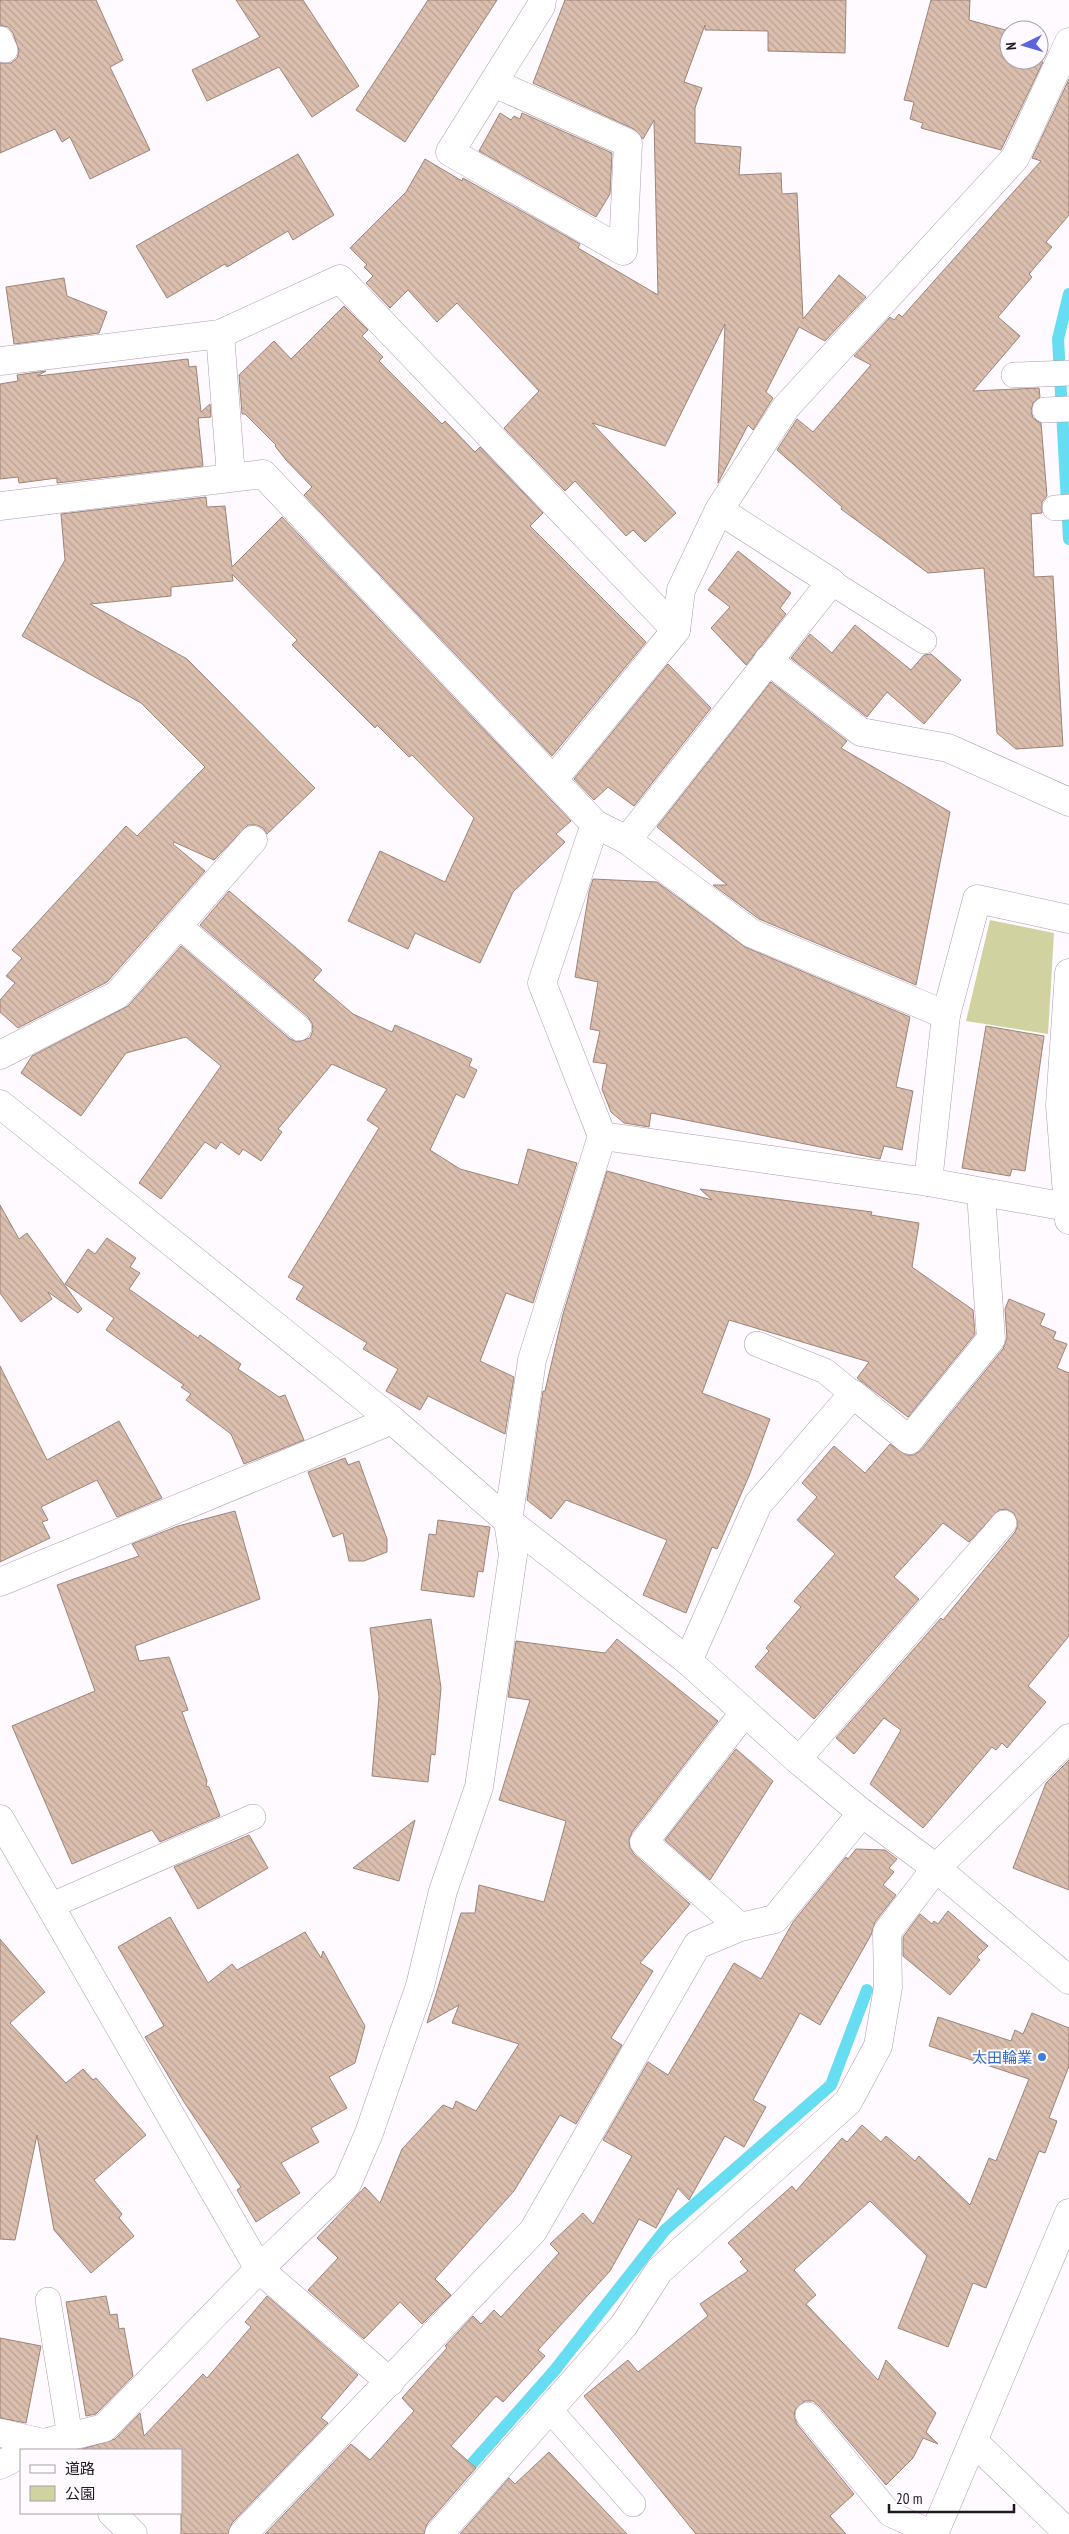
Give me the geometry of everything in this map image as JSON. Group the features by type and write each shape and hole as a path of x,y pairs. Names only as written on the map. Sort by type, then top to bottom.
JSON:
{"street":[{"path":"494,83 628,143 623,251 450,152 541,6 542,0"},
{"path":"554,779 676,630 681,590 719,510 786,407 1016,158 1069,42"},
{"path":"0,361 220,334 340,279 676,630"},
{"path":"220,334 232,476"},
{"path":"0,506 232,476 263,474 595,824 627,840 751,933 946,1015"},
{"path":"627,840 831,582 719,510"},
{"path":"768,660 861,732 948,748 1069,802"},
{"path":"0,2433 42,2447 104,2428 260,2269 347,2184 369,2133 420,1986 442,1891 479,1787 513,1555 508,1521 532,1360 602,1136 542,983 595,824"},
{"path":"0,1055 117,995 253,840"},
{"path":"928,1182 946,1015 977,899 1069,919"},
{"path":"602,1136 928,1182 1068,1213 1060,1105 1069,974"},
{"path":"0,1104 392,1420 508,1521 688,1661 798,1760 862,1813 936,1868 1069,1980"},
{"path":"688,1661 758,1504 854,1394 910,1440 991,1339 981,1193"},
{"path":"0,1582 392,1420"},
{"path":"740,1927 644,1842 744,1713"},
{"path":"439,2534 483,2482 550,2410 624,2325 659,2271 848,2102 878,2046 888,1987 887,1932 936,1868 1069,1738"},
{"path":"243,2534 532,2231 697,1945 740,1927 775,1919 862,1813"},
{"path":"2,1825 260,2269 390,2382"},
{"path":"934,2534 1069,2213"},
{"path":"974,2442 1069,2534"},
{"path":"0,2464 20,2456"},
{"path":"113,2514 133,2534"}],"lane":[{"path":"1014,375 1069,373"},
{"path":"831,582 924,642"},
{"path":"178,926 299,1028"},
{"path":"757,1344 825,1371 854,1394"},
{"path":"798,1760 1004,1523"},
{"path":"50,1906 253,1817"},
{"path":"42,2447 48,2300"},
{"path":"550,2410 633,2504"},
{"path":"808,2415 890,2514 934,2534"}],"green space":[{"path":"990,920 1054,933 1048,1034 966,1021"}],"building":[{"path":"0,0 96,0 123,60 110,67 150,150 90,179 70,137 62,142 55,129 0,153 0,63 11,63 17,58 19,51 13,33 8,27 0,25"},
{"path":"236,0 303,0 359,86 312,117 279,67 207,101 192,70 260,37"},
{"path":"428,0 497,0 405,142 356,110"},
{"path":"565,0 846,0 845,53 768,51 768,31 705,30 705,25 684,82 702,88 695,108 695,143 741,147 739,175 781,173 782,194 797,193 803,319 839,275 866,297 825,341 799,327 766,392 773,398 753,430 748,425 718,483 725,324 665,446 592,423 676,513 645,542 633,530 626,536 575,481 565,491 504,428 539,391 457,303 437,322 408,290 390,308 366,283 373,276 364,267 367,265 350,248 406,192 425,159 462,181 463,178 580,244 578,248 658,295 654,120 643,139 634,129 533,83"},
{"path":"931,0 970,0 969,20 999,28 999,70 1039,70 1001,150 921,128 923,123 910,119 914,102 904,100"},
{"path":"1069,79 1069,215 1046,242 1052,247 1029,274 1032,277 998,317 1020,336 973,391 1039,388 1040,397 1033,403 1031,411 1033,418 1041,423 1047,496 1042,502 1042,513 1031,514 1034,577 1053,576 1063,746 1016,749 997,733 984,568 928,573 841,509 842,507 777,450 797,419 813,432 871,365 854,356 890,317 894,320 899,314 902,317 1041,161 1032,158"},
{"path":"500,113 511,120 514,116 520,119 522,113 612,153 610,194 596,217 479,151"},
{"path":"298,154 334,215 293,240 288,231 227,267 225,264 167,298 136,246"},
{"path":"64,278 67,296 107,312 99,333 14,344 6,287"},
{"path":"344,306 368,330 362,336 383,357 379,361 442,424 445,421 475,452 480,447 543,513 530,526 646,642 552,756 304,495 312,487 286,460 276,445 245,414 242,414 239,375 274,341 291,359"},
{"path":"188,359 189,367 196,366 201,412 210,404 211,417 198,418 203,466 57,483 57,478 19,483 18,477 0,479 0,384 18,381 17,375 46,371 37,376"},
{"path":"206,497 207,507 225,506 232,567 282,517 571,821 556,834 565,842 513,892 480,963 415,933 408,949 348,921 380,851 445,882 474,818 412,755 409,757 377,725 375,728 292,645 297,640 232,574 233,581 171,587 171,596 90,604 187,659 315,788 267,834 263,828 257,825 248,825 214,860 174,842 173,844 205,871 107,982 18,1028 0,1012 0,1000 15,983 6,976 22,958 12,950 126,826 137,836 205,767 141,703 22,636 65,560 61,514"},
{"path":"738,551 791,593 780,608 786,614 746,665 711,628 730,607 708,590"},
{"path":"855,625 911,670 924,655 931,654 961,680 924,724 887,692 867,717 791,658 810,634 832,653"},
{"path":"668,664 711,708 634,806 608,787 594,800 574,779"},
{"path":"771,682 847,741 841,748 950,812 916,985 759,919 713,885 727,885 657,827"},
{"path":"593,879 657,882 745,947 910,1017 896,1087 913,1091 902,1150 884,1146 880,1159 651,1113 649,1127 624,1123 611,1112 602,1089 607,1064 593,1062 600,1031 590,1029 598,982 575,977 589,892"},
{"path":"229,891 322,970 313,980 353,1014 392,1032 395,1025 472,1059 469,1066 477,1070 464,1098 456,1094 430,1150 460,1169 518,1185 528,1149 577,1163 533,1303 506,1293 480,1361 514,1377 505,1434 428,1396 420,1410 386,1391 398,1369 363,1349 367,1343 296,1299 304,1286 288,1277 379,1128 367,1120 387,1089 332,1064 278,1129 282,1132 261,1161 243,1149 239,1155 221,1142 216,1149 205,1142 161,1199 139,1183 221,1066 186,1037 126,1053 81,1116 21,1073 32,1056 128,1006 181,946 290,1039 297,1042 310,1038 313,1030 312,1023 308,1017 200,925"},
{"path":"986,1026 1044,1036 1025,1171 1012,1169 1010,1176 962,1168"},
{"path":"607,1171 712,1200 700,1189 872,1212 871,1215 919,1223 912,1267 973,1310 975,1334 908,1417 857,1378 869,1362 729,1320 702,1393 770,1419 749,1476 717,1549 712,1547 686,1613 643,1595 667,1540 566,1500 551,1519 527,1500 543,1391 545,1391 563,1314"},
{"path":"0,1205 19,1239 27,1233 82,1309 78,1313 48,1292 52,1299 21,1322 0,1293"},
{"path":"107,1238 136,1258 130,1267 140,1273 129,1289 198,1338 200,1335 241,1364 238,1369 279,1397 285,1395 304,1440 244,1464 231,1434 186,1400 191,1394 181,1387 184,1385 106,1330 114,1318 65,1284 88,1249 95,1254"},
{"path":"1009,1299 1045,1314 1040,1325 1056,1332 1053,1339 1067,1344 1057,1368 1069,1373 1069,1636 1028,1686 1046,1702 1007,1748 1002,1743 996,1750 992,1747 923,1828 870,1784 901,1730 884,1718 854,1754 836,1738 941,1618 943,1620 1015,1532 1018,1525 1014,1513 1006,1509 999,1510 969,1542 943,1523 894,1577 919,1599 814,1719 755,1667 769,1651 766,1648 801,1607 794,1601 835,1554 797,1520 817,1497 802,1483 834,1446 865,1473 890,1444 906,1455 914,1455 921,1450 1003,1349 1007,1338 1005,1309"},
{"path":"0,1366 47,1460 119,1421 162,1498 117,1517 97,1480 41,1507 48,1520 42,1522 50,1538 0,1562"},
{"path":"345,1458 348,1465 359,1461 387,1539 387,1552 364,1561 349,1561 343,1533 333,1537 308,1472"},
{"path":"235,1511 260,1599 135,1646 139,1661 169,1657 188,1710 182,1712 207,1781 206,1786 209,1787 220,1816 160,1842 152,1830 72,1864 12,1726 95,1691 57,1585 139,1556 132,1544 178,1526"},
{"path":"438,1520 490,1527 483,1572 478,1571 474,1597 421,1590 429,1534 436,1535"},
{"path":"431,1619 441,1688 435,1755 431,1754 428,1782 372,1776 379,1697 370,1628"},
{"path":"617,1639 718,1721 632,1832 629,1840 630,1848 634,1854 690,1904 640,1963 653,1971 611,2038 622,2045 576,2124 560,2115 514,2191 435,2279 451,2295 422,2324 400,2302 364,2339 308,2290 338,2258 317,2238 365,2187 380,2203 402,2149 443,2105 453,2109 456,2101 476,2111 519,2044 452,2023 459,2005 427,2023 461,1913 475,1913 479,1885 544,1902 566,1821 499,1800 530,1700 508,1697 516,1641 605,1653"},
{"path":"736,1749 773,1781 710,1880 665,1840"},
{"path":"1069,1760 1069,1890 1013,1868 1046,1783"},
{"path":"415,1820 399,1881 353,1868"},
{"path":"249,1835 268,1868 198,1909 174,1867"},
{"path":"856,1849 885,1850 897,1859 889,1868 894,1872 883,1885 896,1895 875,1922 871,1935 820,2025 800,2013 753,2100 766,2107 744,2147 725,2136 689,2200 678,2188 656,2228 639,2219 610,2271 538,2350 545,2356 503,2402 496,2396 451,2446 476,2468 427,2524 424,2534 265,2534 351,2444 370,2460 414,2411 402,2398 447,2348 445,2346 473,2316 481,2324 494,2310 501,2317 559,2253 550,2244 583,2213 593,2224 632,2156 603,2140 648,2062 668,2075 734,1963 761,1979 793,1922 846,1857 848,1859"},
{"path":"948,1911 988,1946 977,1957 980,1960 950,1995 903,1956 903,1937 920,1914 932,1924 934,1921 938,1924"},
{"path":"170,1917 208,1983 232,1964 237,1970 305,1932 321,1958 323,1951 365,2026 355,2063 329,2077 347,2108 311,2128 319,2142 281,2163 300,2193 256,2222 237,2190 241,2187 184,2102 145,2037 164,2026 118,1947"},
{"path":"0,1939 45,1992 10,2023 66,2083 83,2069 93,2080 96,2078 146,2135 94,2180 122,2214 119,2218 134,2236 91,2273 54,2230 37,2135 15,2240 0,2239"},
{"path":"1032,2013 1069,2028 1069,2066 1049,2118 1057,2121 1045,2153 1039,2151 986,2288 973,2283 948,2347 898,2328 927,2256 870,2201 794,2270 816,2295 806,2304 878,2380 886,2360 936,2413 926,2432 938,2444 923,2438 913,2458 886,2485 819,2406 813,2401 805,2401 795,2410 794,2417 797,2424 854,2494 830,2516 846,2534 696,2534 584,2396 628,2360 638,2372 708,2316 700,2304 748,2271 740,2262 743,2259 728,2243 792,2186 796,2191 842,2138 847,2142 862,2125 881,2142 886,2136 915,2161 919,2156 970,2205 989,2158 996,2161 1029,2079 929,2046 938,2017 1011,2041 1015,2030 1023,2034"},
{"path":"106,2296 110,2315 117,2314 119,2329 124,2328 133,2376 96,2414 86,2416 66,2302"},
{"path":"267,2296 358,2375 321,2418 328,2423 232,2523 228,2534 181,2534 182,2449 82,2449 115,2439 140,2413 144,2436 203,2374 207,2378 251,2327 245,2322"},
{"path":"0,2338 41,2346 26,2423 0,2418"},
{"path":"549,2452 627,2534 460,2534 509,2478 515,2484"}],"waterway":[{"path":"1069,294 1058,339 1069,539"},
{"path":"461,2476 554,2371 665,2230 831,2085 867,1990"}],"place":[{"name":"太田輪業","path":"1042,2057"}]}
